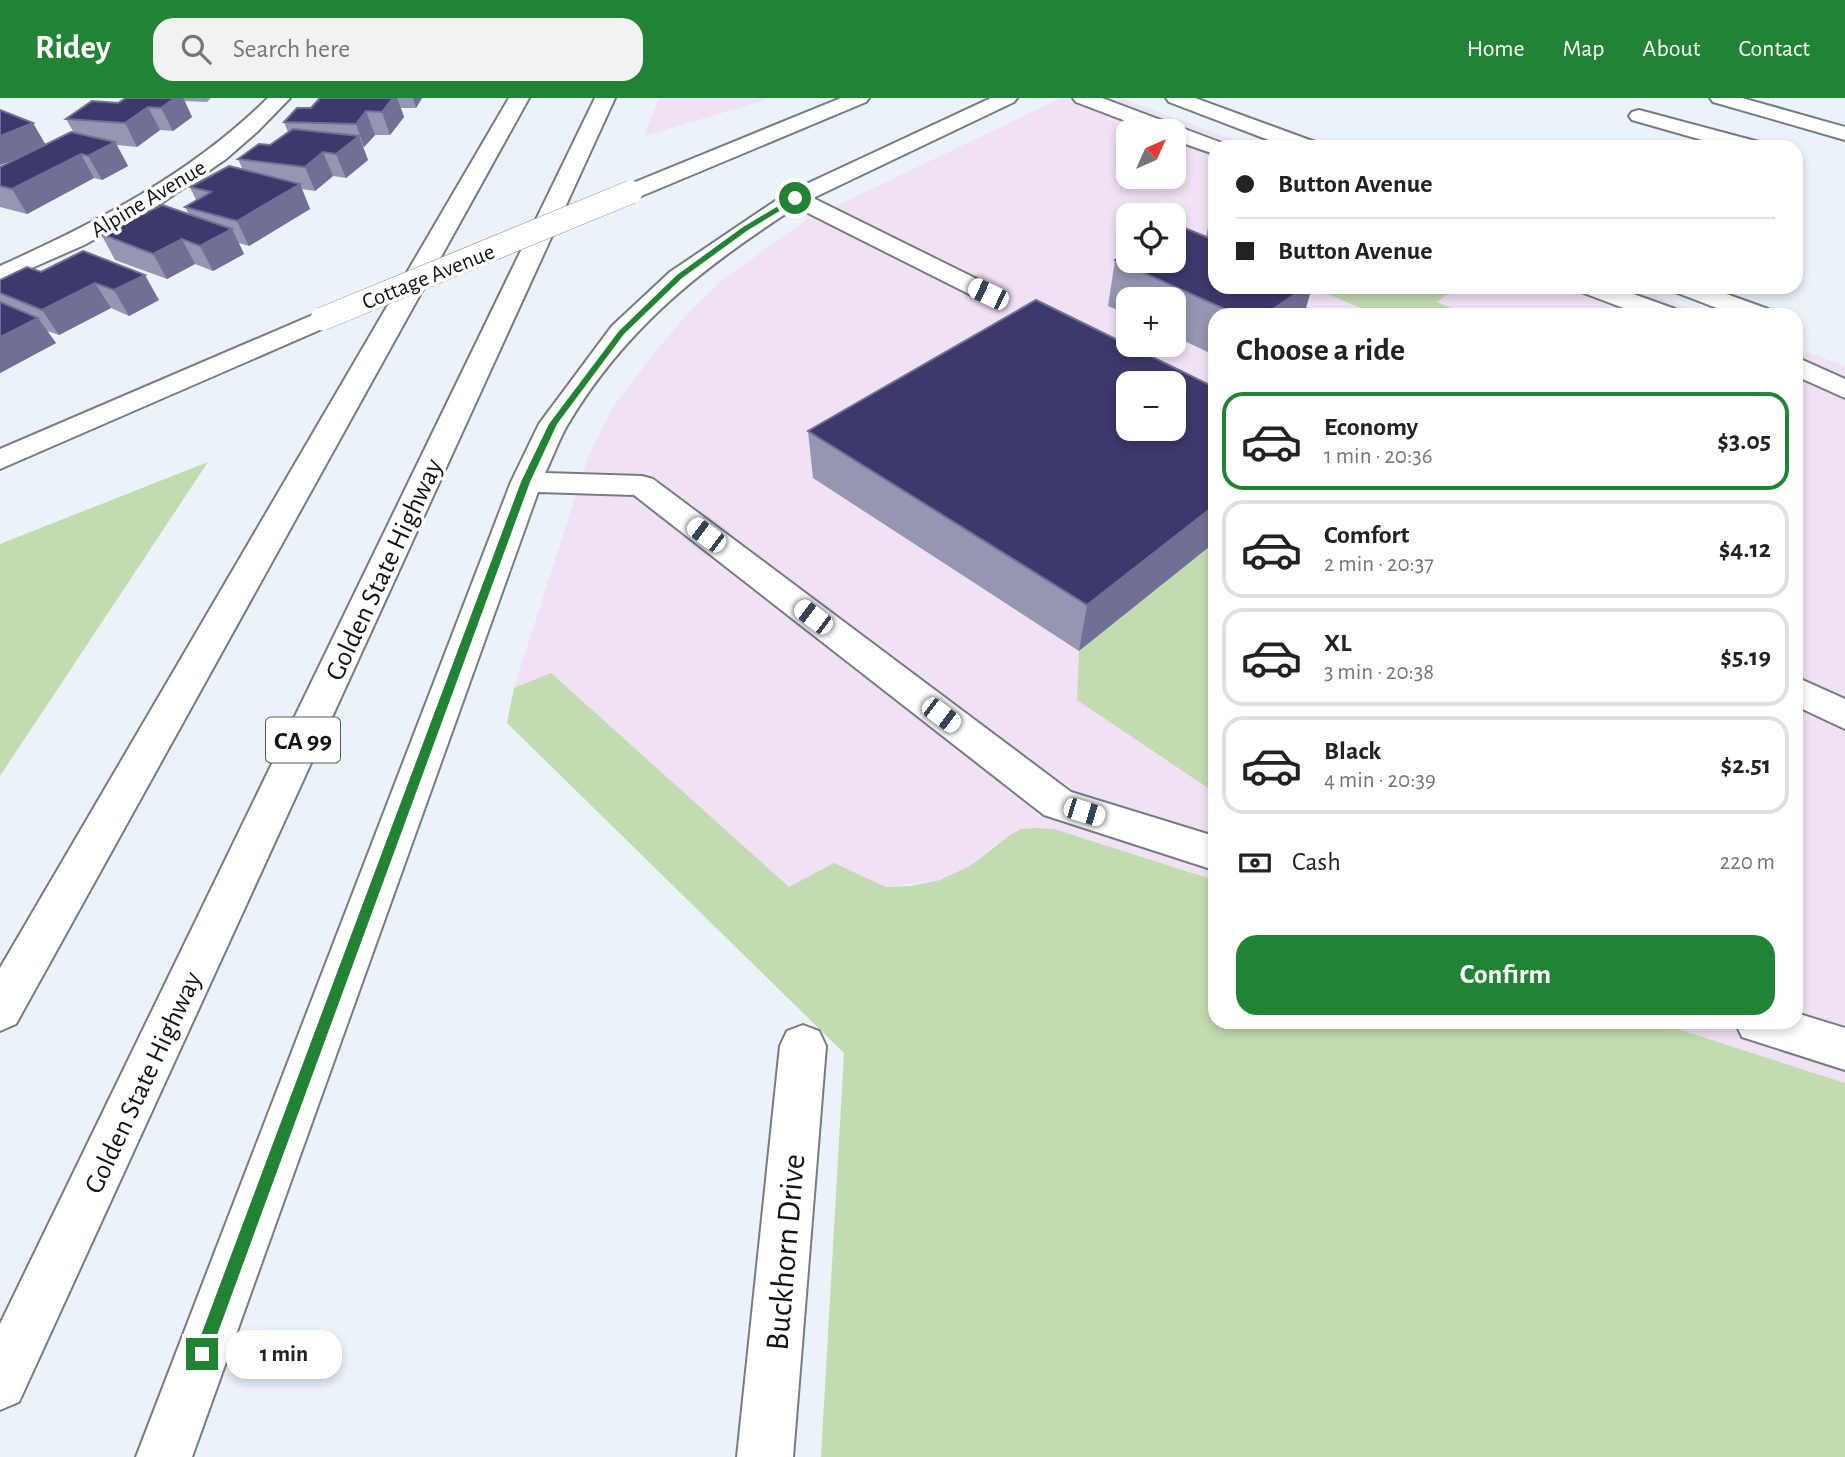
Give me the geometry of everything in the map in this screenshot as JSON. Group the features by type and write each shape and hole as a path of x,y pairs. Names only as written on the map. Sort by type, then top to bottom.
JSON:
{"main road":[{"name":"Alpine Avenue","path":"0,275 101,229 170,190 223,151 280,98"},
{"path":"0,1010 519,98"},
{"name":"Golden State Highway","path":"0,1383 606,98"},
{"name":"Cottage Avenue","path":"0,460 322,319 859,98"},
{"path":"164,1457 526,482 553,424 621,332 680,276 795,198 1007,98"},
{"path":"1083,98 1138,119"},
{"path":"1176,98 1288,140"},
{"path":"1685,129 1713,98"},
{"path":"1720,98 1845,134"},
{"path":"1639,116 1725,140"},
{"path":"1186,137 1208,146"},
{"path":"795,198 988,294"},
{"path":"1609,294 1647,308"},
{"path":"1703,294 1740,308"},
{"path":"1803,369 1845,390"},
{"path":"526,482 642,486 1058,804 1208,851"},
{"path":"1803,694 1845,715"},
{"path":"1781,1029 1845,1049"},
{"name":"Buckhorn Drive","path":"765,1457 803,1046"}],"shaded area":[{"path":"659,98 772,98 644,136"},
{"path":"1061,98 1121,98 1178,119 1116,119 1116,189 1186,189 1186,122 1234,140 1208,140 1208,294 1650,294 1688,308 1208,308 1208,878 1054,829 997,843 970,866 940,880 886,887 834,864 789,888 551,673 514,688 588,457 613,407 687,314 722,280 805,221"},
{"path":"1803,351 1845,366 1845,1083 1678,1029 1803,1029"}],"green space":[{"path":"1327,294 1447,294 1437,302 1452,308 1361,308"},
{"path":"208,462 0,776 0,544"},
{"path":"1208,548 1208,788 1077,700 1079,651"},
{"path":"551,673 789,887 834,863 886,887 940,880 970,866 1010,835 1021,829 1034,828 1054,829 1208,878 1208,1029 1678,1029 1845,1083 1845,1457 821,1457 844,1053 507,723 514,688"}],"building":[{"path":"126,98 175,98 161,108 148,107 125,123 66,119 92,101 118,103"},
{"path":"320,98 393,98 382,112 366,111 356,124 284,122 297,108 311,108"},
{"path":"0,110 33,123 0,136"},
{"path":"293,129 359,136 336,154 323,152 305,167 238,159 259,144 270,145"},
{"path":"71,132 115,142 88,156 81,154 12,189 0,186 0,167"},
{"path":"229,166 300,184 237,221 185,207 211,192 190,187"},
{"path":"162,205 232,229 200,246 182,239 153,254 101,234"},
{"path":"1186,229 1208,238 1208,294 1296,294 1274,308 1222,308 1186,292 1186,287 1175,287 1144,273 1186,273"},
{"path":"83,251 145,275 114,290 95,283 42,310 0,293 0,280 27,267 41,272"},
{"path":"1036,300 1116,339 1116,357 1153,357 1181,371 1116,371 1116,441 1186,441 1186,373 1208,384 1208,511 1087,605 808,431"},
{"path":"0,302 38,318 0,337"}],"route":[{"path":"202,1354 526,482 553,424 621,332 680,276 795,198"}]}
